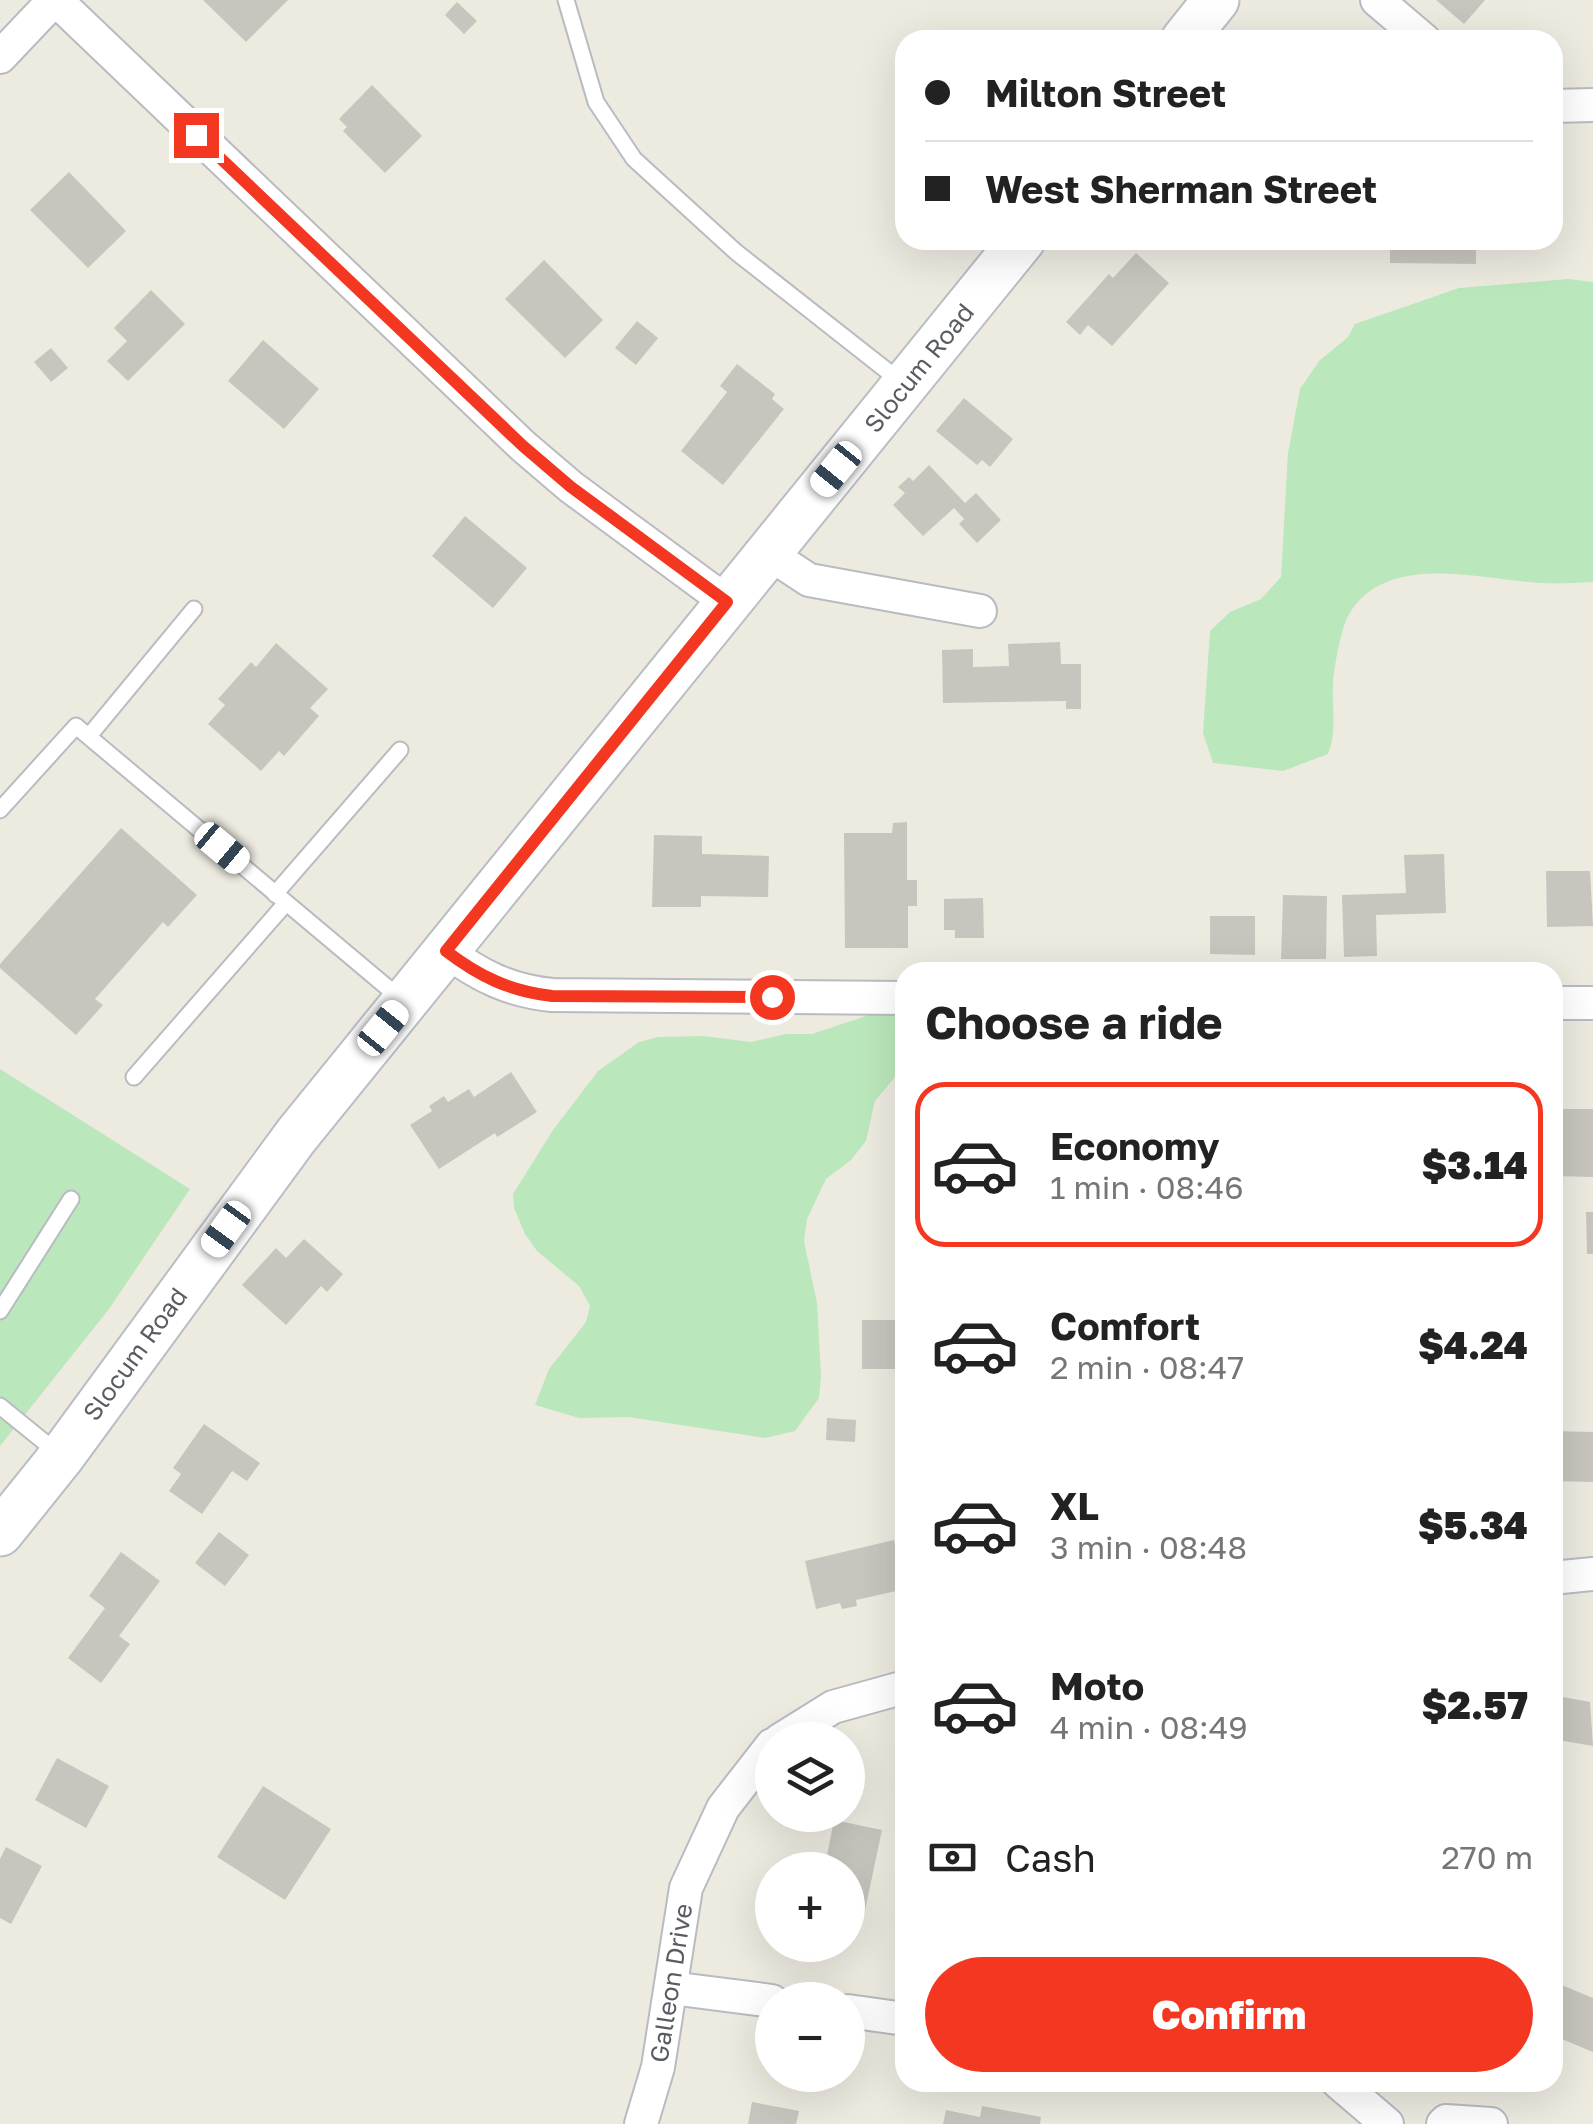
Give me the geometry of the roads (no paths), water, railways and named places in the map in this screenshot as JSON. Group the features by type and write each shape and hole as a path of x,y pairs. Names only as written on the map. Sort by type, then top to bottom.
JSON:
{"main road":[{"path":"1192,30 1216,0"},
{"name":"Slocum Road","path":"0,1534 62,1457 226,1229 404,1002 1014,250"}],"street":[{"path":"0,57 55,0 523,446 571,487 727,602"},
{"path":"1378,0 1412,30"},
{"path":"1563,106 1593,106"},
{"path":"768,553 808,580 980,611"},
{"path":"446,951 480,976 501,985 552,996 895,998"},
{"path":"1563,1003 1593,1003"},
{"path":"1563,1576 1593,1574"},
{"path":"809,1722 833,1707 895,1690"},
{"name":"Galleon Drive","path":"641,2124 658,2068 686,1888 723,1808 755,1767"},
{"path":"671,1988 755,1999"},
{"path":"865,2013 895,2018"},
{"path":"1350,2092 1387,2124"},
{"path":"1443,2124 1469,2120 1492,2124"}],"lane":[{"path":"566,0 596,102 634,159 736,252 905,385"},
{"path":"90,736 194,609"},
{"path":"0,810 76,726 404,1002"},
{"path":"134,1077 400,750"},
{"path":"0,1311 70,1199"},
{"path":"0,1406 62,1457"}]}
